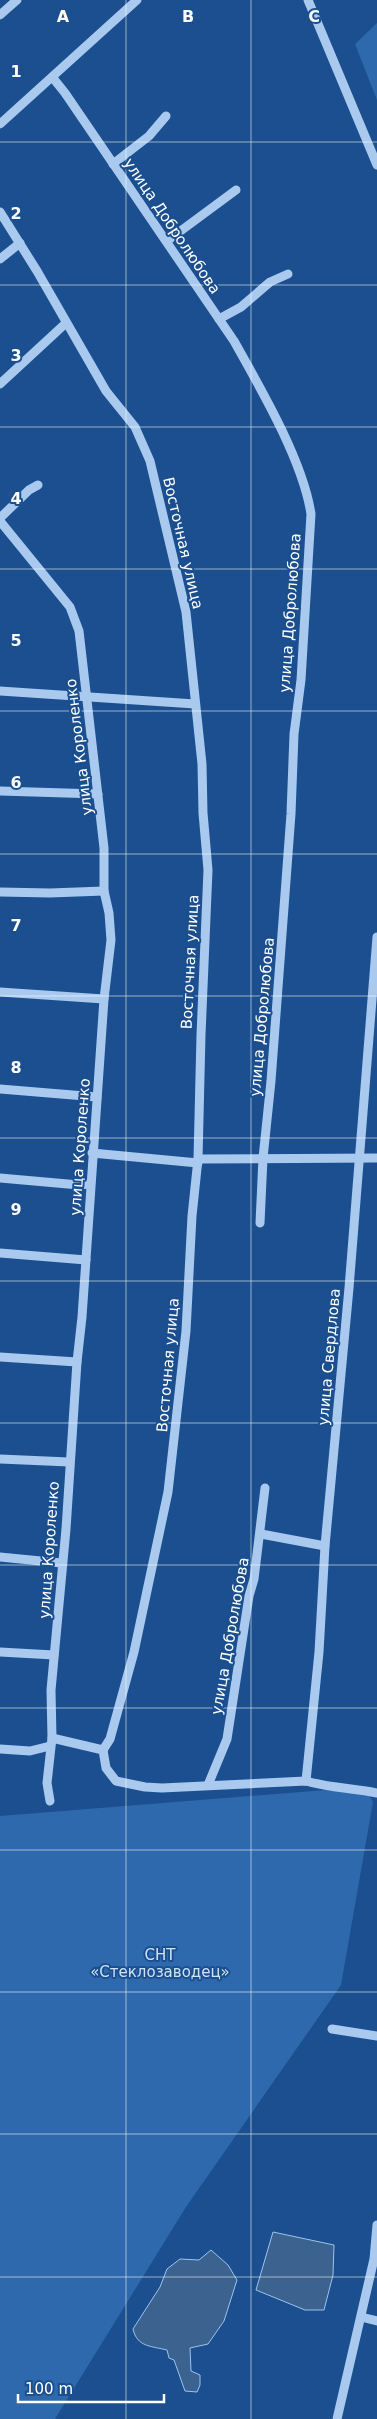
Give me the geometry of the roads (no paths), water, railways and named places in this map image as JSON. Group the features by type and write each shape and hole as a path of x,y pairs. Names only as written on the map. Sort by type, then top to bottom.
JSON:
{"street":[{"path":"0,15 17,0"},
{"path":"0,124 137,0"},
{"path":"308,0 377,165"},
{"name":"улица Добролюбова","path":"52,78 167,241 256,379 296,462 306,491 311,514 301,680 294,734 281,956 263,1158 260,1222"},
{"path":"113,164 149,136 166,116"},
{"path":"167,241 236,190"},
{"name":"Восточная улица","path":"0,212 106,391 135,427 150,461 162,518 181,587 202,764 203,813 208,870 198,1161 192,1216 186,1331 173,1463 134,1652 110,1739 103,1750"},
{"path":"0,259 20,243"},
{"path":"219,319 241,307 270,282 288,274"},
{"path":"0,384 66,323"},
{"path":"0,519 29,490 38,485"},
{"name":"улица Короленко","path":"0,519 70,607 79,631 104,848 104,891 109,913 111,940 104,999 92,1153 91,1197 69,1462 66,1529 61,1562 51,1690 51,1742 47,1783 50,1801"},
{"path":"0,691 87,699 195,704"},
{"path":"0,791 98,794"},
{"path":"0,892 104,891"},
{"name":"улица Свердлова","path":"306,1781 319,1652 325,1546 349,1288 377,937"},
{"path":"0,992 104,999"},
{"path":"0,1089 97,1098"},
{"path":"92,1153 198,1161 263,1158 323,1160 377,1158"},
{"path":"0,1178 79,1185 90,1184"},
{"path":"0,1253 86,1260"},
{"path":"0,1357 77,1362"},
{"path":"0,1459 69,1462"},
{"name":"улица Добролюбова","path":"208,1785 227,1738 261,1534 265,1488"},
{"path":"261,1534 325,1546"},
{"path":"0,1557 61,1562"},
{"path":"0,1652 54,1655"},
{"path":"0,1749 30,1751 51,1742 103,1750 106,1768 110,1776 116,1781 144,1787 306,1781 324,1786 354,1788 377,1793"},
{"path":"332,2029 377,2036"},
{"path":"337,2419 375,2256 377,2225"},
{"path":"361,2317 377,2321"}],"park label":[{"name":"СНТ «Стеклозаводец»","path":"160,1964"}]}
